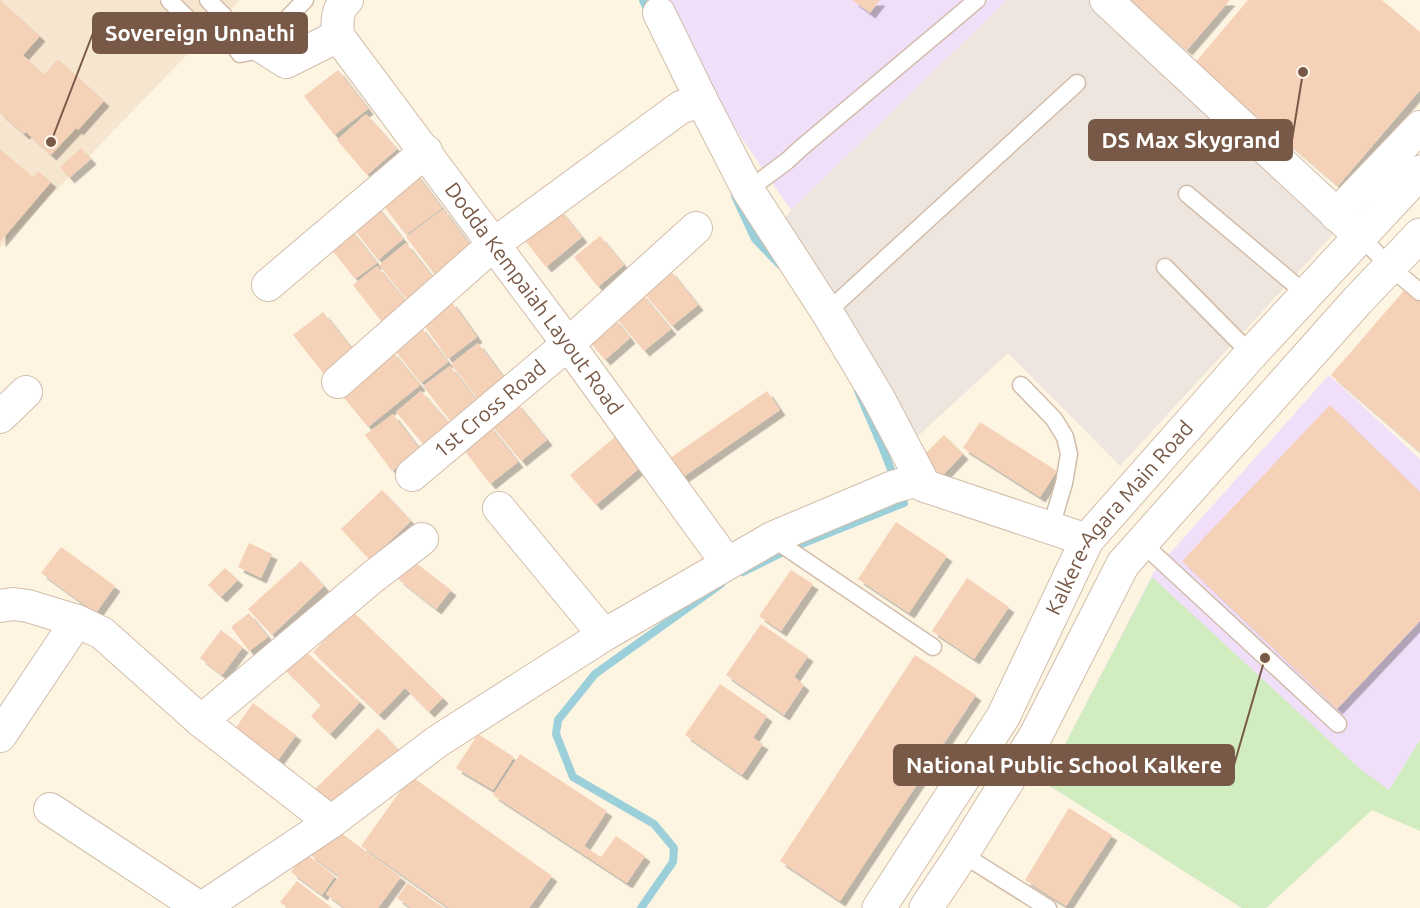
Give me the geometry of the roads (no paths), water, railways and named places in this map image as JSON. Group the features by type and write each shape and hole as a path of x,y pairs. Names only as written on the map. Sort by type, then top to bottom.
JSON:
{"street":[{"path":"246,43 286,62 339,36 337,22 340,7 347,0"},
{"path":"1106,0 1360,236"},
{"path":"659,13 693,103 827,312 878,397 911,485"},
{"name":"Dodda Kempaiah Layout Road","path":"339,36 426,151 727,563"},
{"path":"338,382 494,244 693,103"},
{"path":"1336,215 1420,127"},
{"path":"268,285 426,151"},
{"name":"Kalkere-Agara Main Road","path":"879,908 1003,717 1087,540 1251,354 1420,172"},
{"name":"1st Cross Road","path":"412,475 567,344 696,228"},
{"name":"Kalkere-Agara Main Road","path":"926,908 1036,735 1132,553 1358,300 1420,235"},
{"path":"0,417 26,392"},
{"path":"50,809 201,908 331,822 438,741 604,635 727,563 911,485 1132,553"},
{"path":"499,508 604,635"},
{"path":"201,721 374,576 422,539"},
{"path":"0,606 13,604 28,606 77,621 102,633 201,721 331,822"},
{"path":"0,736 77,621"}],"lane":[{"path":"169,0 206,36 246,43 304,0"},
{"path":"208,0 246,43"},
{"path":"748,190 787,161 977,0"},
{"path":"827,312 1077,83"},
{"path":"1187,194 1306,294"},
{"path":"1360,236 1390,267 1420,292"},
{"path":"1165,267 1251,354"},
{"path":"1021,385 1054,419 1065,437 1069,454 1064,483 1051,527"},
{"path":"777,541 933,647"},
{"path":"1132,553 1338,724"},
{"path":"962,854 1048,908"}],"waterway":[{"path":"643,0 650,16"},
{"path":"735,196 755,239 780,265"},
{"path":"743,572 789,549 904,503 858,391"},
{"path":"641,908 673,862 674,848 654,824 573,777 556,734 558,720 595,674 721,584"}],"place":[{"name":"DS Max Skygrand","path":"1303,72"},
{"name":"Sovereign Unnathi","path":"51,142"},
{"name":"National Public School Kalkere","path":"1265,658"}]}
